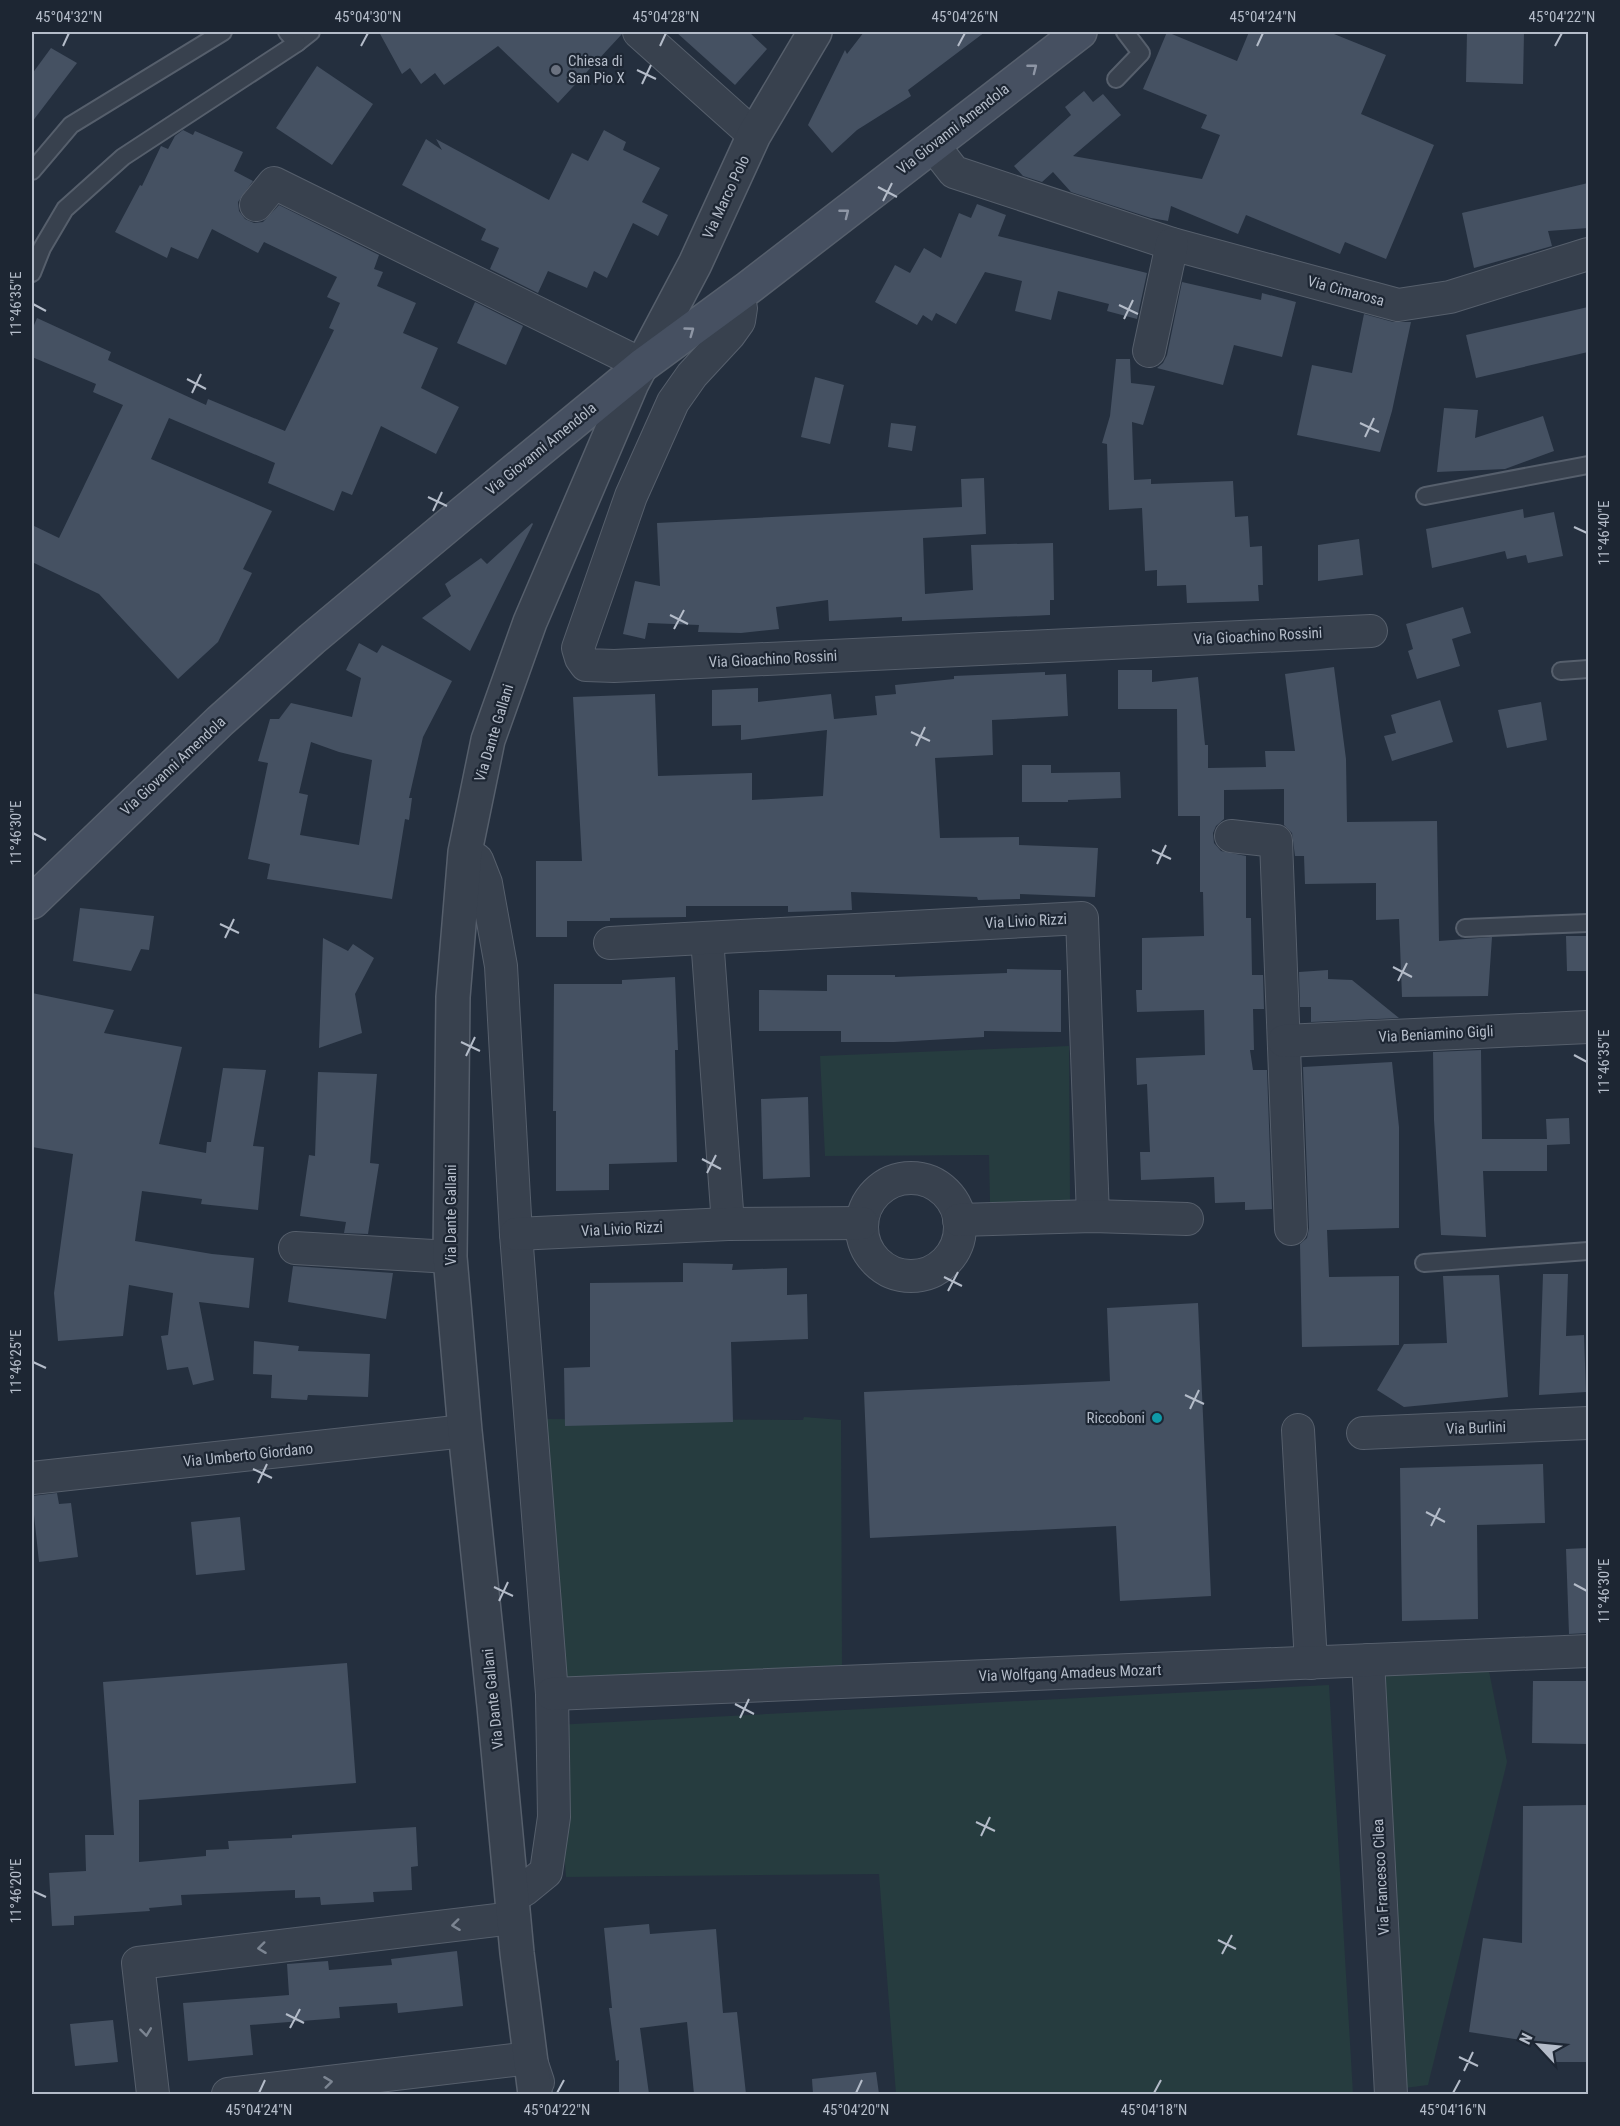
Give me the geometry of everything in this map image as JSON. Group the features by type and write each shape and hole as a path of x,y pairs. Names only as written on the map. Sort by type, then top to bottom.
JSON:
{"main road":[{"name":"Via Giovanni Amendola","path":"32,902 220,721 462,513 643,365 735,298 1080,32"}],"street":[{"path":"639,32 754,135"},
{"name":"Via Marco Polo","path":"643,365 695,264 754,135 814,32"},
{"name":"Via Cimarosa","path":"933,145 954,172 1172,244 1398,305 1450,297 1588,254"},
{"path":"256,205 274,183 643,365"},
{"path":"1149,351 1172,244"},
{"name":"Via Gioachino Rossini","path":"735,298 741,308 739,321 692,375 673,402 632,496 578,648 586,665 614,666 1371,631"},
{"name":"Via Dante Gallani","path":"535,2094 513,1905 465,1431 450,1257 453,997 465,852 488,740 530,622 632,383 643,365"},
{"path":"1231,836 1276,842 1291,1229"},
{"path":"153,2094 138,1963 513,1905 524,1890 546,1872 554,1817 552,1694 516,1234 501,966 486,883 477,860 465,852"},
{"name":"Via Livio Rizzi","path":"610,943 1082,918 1093,1216"},
{"path":"707,938 728,1224"},
{"name":"Via Beniamino Gigli","path":"1284,1041 1588,1027"},
{"path":"902,1179 917,1179 932,1183 945,1192 954,1205 959,1220 959,1237 953,1252 943,1265 928,1274 912,1277 896,1274 881,1267 875,1261 863,1239 862,1223 866,1208 874,1194 902,1179"},
{"path":"959,1220 1093,1216 1187,1219"},
{"name":"Via Livio Rizzi","path":"516,1234 728,1224 862,1223"},
{"path":"295,1248 450,1257"},
{"name":"Via Burlini","path":"1363,1432 1588,1423"},
{"path":"1298,1430 1311,1663"},
{"name":"Via Umberto Giordano","path":"32,1478 465,1431"},
{"name":"Via Wolfgang Amadeus Mozart","path":"552,1694 1588,1651"},
{"name":"Via Francesco Cilea","path":"1368,1660 1391,2094"},
{"path":"228,2094 530,2058 542,2094"}],"lane":[{"path":"32,171 71,125 223,32"},
{"path":"32,273 42,248 65,209 123,157 292,37 311,32"},
{"path":"1116,79 1141,53 1125,32"},
{"path":"1425,496 1588,465"},
{"path":"1561,671 1588,669"},
{"path":"1466,928 1588,923"},
{"path":"1424,1263 1588,1251"}],"green space":[{"path":"1069,1046 1070,1202 990,1202 989,1155 825,1156 820,1056"},
{"path":"804,1417 841,1420 842,1666 550,1682 529,1419 803,1420"},
{"path":"1488,1666 1507,1762 1428,2085 1405,2088 1380,1671"},
{"path":"1329,1685 1353,2094 896,2094 879,1874 566,1877 554,1725"}],"building":[{"path":"379,32 621,32 622,34 558,103 498,46 444,85 435,73 421,84 410,68 402,74"},
{"path":"676,32 749,32 767,49 735,85"},
{"path":"864,32 985,32 908,90 911,96 857,130 832,153 808,125 845,50 847,54"},
{"path":"1167,32 1237,61 1249,32 1329,32 1386,55 1361,114 1434,145 1386,259 1345,242 1340,254 1246,215 1238,234 1171,206 1168,221 1151,218 1071,192 1053,172 1042,182 1023,176 1014,166 1071,115 1065,107 1084,91 1093,102 1103,94 1121,115 1073,156 1202,179 1220,135 1201,128 1207,115 1143,89"},
{"path":"1467,32 1524,32 1523,84 1466,82"},
{"path":"51,48 77,63 32,122 32,74"},
{"path":"317,66 373,104 332,165 276,128"},
{"path":"183,130 193,135 195,131 243,152 234,171 253,181 238,202 239,211 245,219 254,223 263,222 279,205 379,255 374,269 383,272 377,286 416,303 403,333 438,348 421,388 459,407 436,454 381,426 352,495 342,491 334,511 268,483 275,463 169,418 151,459 272,511 243,569 252,573 218,642 178,679 99,594 32,562 32,525 59,538 123,405 93,392 96,384 32,357 32,330 37,318 111,352 108,360 206,405 208,399 285,431 334,330 329,328 340,303 327,297 337,277 264,242 258,253 212,229 198,259 171,247 167,258 115,232 140,185 142,186 161,146 168,149 175,136"},
{"path":"604,130 626,142 623,150 660,168 642,202 668,215 658,236 633,223 607,278 594,271 587,288 548,271 538,293 490,269 499,248 481,240 486,229 402,185 426,139 442,150 436,139 549,200 572,153 588,161"},
{"path":"1588,183 1588,228 1548,231 1552,246 1474,268 1462,213"},
{"path":"977,204 1006,215 998,236 1147,273 1137,319 1107,311 1109,304 1058,291 1051,320 1015,311 1022,281 985,272 956,324 936,313 932,321 923,315 917,325 875,302 895,265 910,273 924,248 941,258 959,213 971,218"},
{"path":"1182,282 1261,300 1262,293 1296,302 1282,357 1234,345 1223,385 1157,368 1167,355"},
{"path":"475,302 523,326 506,365 457,343"},
{"path":"1588,307 1588,352 1476,378 1466,335"},
{"path":"1364,314 1393,322 1411,322 1392,411 1380,452 1297,435 1312,365 1352,373"},
{"path":"1116,359 1130,359 1131,383 1155,386 1143,425 1132,422 1134,480 1151,479 1151,484 1233,481 1235,517 1248,516 1250,547 1262,546 1263,585 1258,585 1259,601 1187,603 1186,585 1157,586 1157,570 1145,571 1142,508 1109,510 1107,444 1102,443 1110,416"},
{"path":"815,377 844,385 830,444 801,437"},
{"path":"1444,408 1478,410 1475,438 1543,416 1554,451 1505,469 1437,472"},
{"path":"891,423 916,426 912,451 888,447"},
{"path":"984,478 986,534 923,538 925,594 973,590 971,545 1053,543 1054,600 1050,600 1050,615 902,621 902,617 829,621 828,600 776,607 779,629 741,633 698,632 699,625 648,623 645,639 623,634 635,581 660,586 657,523 962,507 961,479"},
{"path":"1523,509 1524,518 1554,512 1563,556 1528,563 1526,555 1507,559 1505,551 1432,568 1426,529"},
{"path":"532,523 470,651 422,618 451,596 445,584 481,558 487,564"},
{"path":"1359,539 1363,575 1318,581 1318,545"},
{"path":"1463,607 1471,633 1452,639 1460,666 1417,679 1408,651 1413,649 1406,624"},
{"path":"359,643 377,653 382,645 452,681 423,737 409,798 412,798 409,820 405,819 392,899 267,879 270,864 248,859 268,763 258,761 270,719 279,719 291,703 352,717 361,678 346,670","holes":["311,742 372,760 359,845 300,835 308,795 299,793"]},
{"path":"1334,667 1346,759 1347,822 1437,821 1439,941 1492,937 1488,996 1402,997 1399,919 1376,920 1376,883 1305,884 1304,856 1295,856 1292,833 1284,825 1284,789 1224,790 1224,819 1216,826 1213,833 1214,843 1221,851 1246,856 1246,918 1251,918 1252,975 1263,975 1264,1009 1253,1009 1254,1050 1250,1050 1253,1070 1267,1070 1272,1209 1245,1210 1245,1202 1215,1203 1214,1177 1141,1180 1140,1152 1150,1152 1147,1084 1137,1085 1136,1058 1205,1055 1204,1010 1137,1012 1136,990 1142,990 1142,938 1204,936 1203,892 1200,892 1200,816 1178,816 1177,709 1118,709 1118,670 1152,670 1152,682 1198,677 1205,745 1208,745 1208,768 1266,767 1265,751 1295,751 1285,674"},
{"path":"1045,672 1045,675 1066,674 1068,716 992,720 993,755 935,758 940,838 1019,837 1019,845 1098,848 1095,897 1020,894 1020,899 978,900 977,897 851,892 852,910 788,912 788,906 686,906 686,917 567,921 567,937 536,937 536,861 582,861 573,697 655,694 658,776 752,773 752,800 823,796 827,730 741,740 741,725 712,726 712,690 758,688 758,702 831,694 834,719 877,715 875,696 896,694 895,685 954,679 954,676"},
{"path":"1440,700 1453,742 1392,761 1384,736 1396,733 1391,715"},
{"path":"1541,702 1547,740 1507,748 1498,710"},
{"path":"1022,765 1051,765 1051,773 1120,772 1121,798 1068,800 1068,802 1022,802"},
{"path":"80,908 154,916 149,950 141,949 131,971 73,961"},
{"path":"1566,936 1588,936 1588,971 1567,971"},
{"path":"323,938 348,951 353,944 374,958 355,994 362,1033 319,1048"},
{"path":"1007,969 1061,970 1061,1032 984,1031 984,1037 894,1042 841,1042 841,1031 759,1031 759,990 827,991 827,975 895,975 895,977 1007,973"},
{"path":"1328,970 1328,979 1352,980 1399,1018 1311,1022 1311,1007 1300,1007 1299,972"},
{"path":"675,977 678,1050 675,1050 677,1162 609,1164 609,1190 556,1191 556,1111 553,1111 554,984 622,984 622,980"},
{"path":"32,993 114,1010 104,1033 182,1047 159,1144 206,1153 207,1142 211,1142 223,1068 266,1070 253,1146 264,1147 258,1210 201,1204 202,1199 142,1191 135,1241 212,1254 254,1258 249,1308 199,1302 214,1380 193,1385 188,1367 167,1370 161,1336 168,1335 173,1293 129,1285 123,1336 58,1341 54,1293 73,1154 32,1147"},
{"path":"1481,1050 1482,1139 1547,1139 1546,1119 1569,1118 1570,1144 1547,1145 1547,1171 1483,1171 1486,1237 1441,1235 1434,1120 1433,1052"},
{"path":"1392,1062 1399,1127 1399,1228 1327,1230 1329,1277 1399,1276 1399,1345 1302,1347 1300,1244 1307,1238 1309,1228 1303,1067"},
{"path":"318,1072 377,1074 370,1163 379,1164 368,1234 344,1233 346,1222 300,1216 309,1155 315,1156"},
{"path":"808,1097 810,1177 763,1179 761,1099"},
{"path":"683,1263 733,1264 732,1270 787,1268 787,1295 807,1294 808,1339 731,1342 733,1422 565,1426 564,1368 590,1367 590,1283 683,1282"},
{"path":"293,1266 393,1273 386,1319 288,1302"},
{"path":"1543,1274 1568,1274 1566,1336 1584,1335 1586,1392 1539,1395"},
{"path":"1499,1275 1508,1397 1404,1407 1377,1390 1404,1344 1447,1343 1443,1276"},
{"path":"1198,1303 1211,1596 1120,1601 1116,1526 870,1538 864,1392 1110,1381 1107,1308"},
{"path":"254,1341 299,1346 298,1351 370,1354 368,1397 308,1395 307,1400 271,1398 272,1375 253,1374"},
{"path":"1543,1464 1545,1523 1477,1525 1478,1619 1402,1621 1400,1468"},
{"path":"57,1493 59,1504 71,1503 78,1557 39,1562 32,1496"},
{"path":"240,1517 245,1570 196,1575 191,1522"},
{"path":"1588,1548 1588,1633 1569,1634 1566,1549"},
{"path":"347,1663 356,1783 139,1800 139,1862 206,1856 206,1850 229,1849 228,1841 416,1827 418,1866 411,1867 412,1890 373,1892 374,1902 321,1905 320,1897 295,1898 295,1890 181,1895 182,1905 149,1908 150,1911 74,1916 74,1925 52,1926 49,1873 86,1871 85,1835 114,1835 103,1682"},
{"path":"1533,1681 1588,1681 1588,1744 1532,1743"},
{"path":"1588,1805 1588,2062 1554,2062 1553,2045 1469,2032 1483,1938 1522,1943 1523,1806"},
{"path":"649,1924 650,1934 716,1929 723,2013 737,2012 746,2094 694,2094 687,2022 640,2028 649,2094 619,2094 619,2060 616,2061 609,2008 612,2008 604,1928"},
{"path":"457,1951 463,2006 398,2013 397,2003 339,2007 340,2018 250,2025 253,2055 188,2061 183,2003 289,1995 287,1964 328,1961 329,1970 392,1965 391,1959"},
{"path":"113,2020 118,2062 75,2066 70,2024"},
{"path":"876,2072 879,2094 813,2094 812,2079"}],"place":[{"name":"Chiesa di San Pio X","path":"556,70"},
{"name":"Riccoboni","path":"1157,1418"}]}
